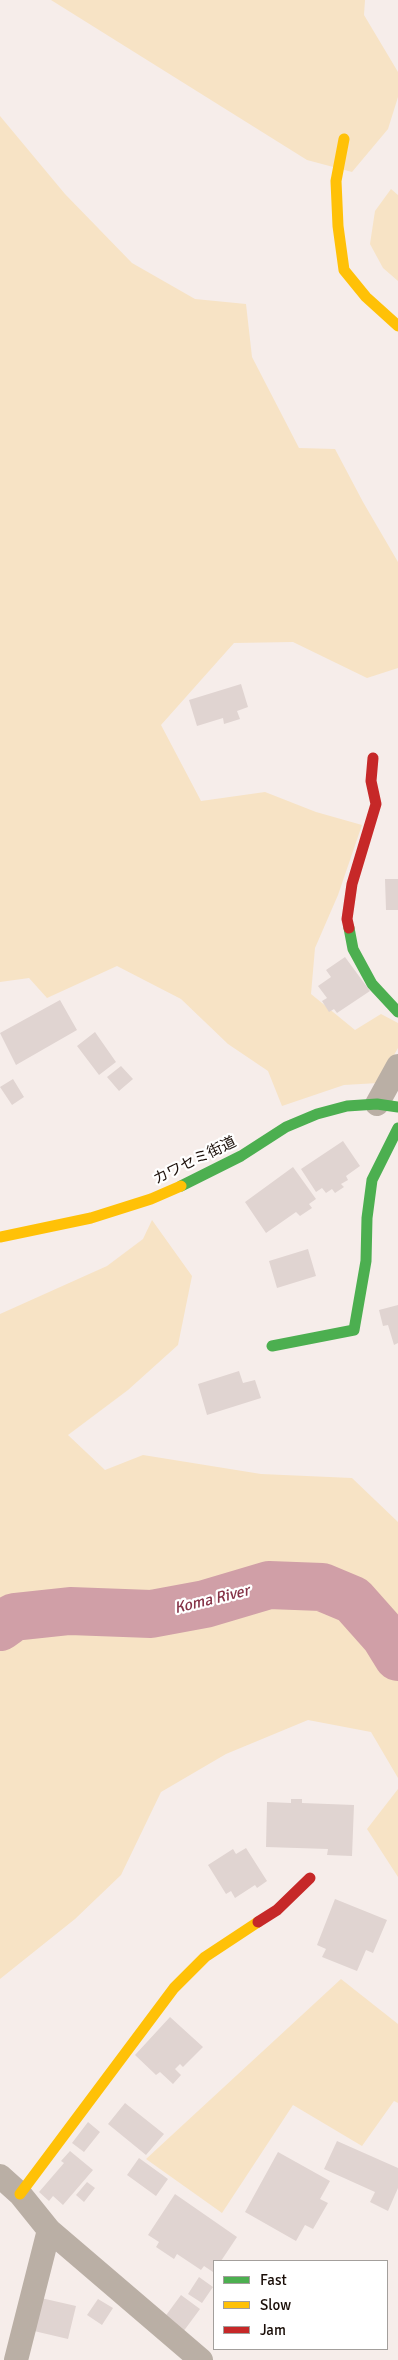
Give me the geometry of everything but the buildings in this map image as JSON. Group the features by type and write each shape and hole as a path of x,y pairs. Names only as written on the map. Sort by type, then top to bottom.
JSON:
{"street":[{"path":"344,139 336,181 338,226 344,270 366,297 398,326"},
{"path":"373,758 371,780 376,804 365,846 352,884 348,919 353,949 372,984 398,1012"},
{"path":"388,1106 398,1066"},
{"name":"カワセミ街道","path":"0,1237 91,1218 150,1200 199,1178 241,1156 286,1127 317,1114 347,1106 388,1106"},
{"path":"272,1346 354,1330 366,1261 367,1218 372,1180 398,1128"},
{"path":"20,2194 174,1988 205,1956 277,1910 310,1878"},
{"path":"0,2176 20,2194 49,2230 190,2357"},
{"path":"16,2360 49,2230"}],"shaded area":[{"path":"51,0 365,0 364,15 398,72 398,97 388,129 352,172 307,160"},
{"path":"0,116 65,194 132,263 195,299 246,304 252,357 299,448 335,449 398,562 398,668 367,678 293,642 234,643 161,725 201,801 265,792 316,812 362,825 338,895 315,948 311,994 355,1030 381,1014 398,1023 398,1048 378,1083 344,1085 282,1106 268,1071 228,1044 181,999 117,966 47,998 29,978 0,982"},
{"path":"391,189 398,195 398,281 383,268 370,244 375,211"},
{"path":"152,1220 192,1276 178,1345 128,1390 68,1435 105,1470 143,1455 261,1474 352,1478 398,1522 398,1778 371,1732 308,1720 226,1754 161,1792 121,1875 75,1919 0,1979 0,1314 107,1266 143,1239"},
{"path":"398,1789 398,1877 367,1829"},
{"path":"341,1979 398,2024 398,2103 394,2101 362,2146 293,2105 222,2213 146,2159"}],"waterway":[{"name":"Koma River","path":"0,1627 14,1617 70,1611 151,1614 205,1604 269,1585 322,1587 353,1600 385,1636 398,1657"}],"traffic: fast":[{"path":"349,928 353,949 372,984 398,1012"},
{"path":"181,1186 241,1156 286,1127 317,1114 347,1106 377,1104 398,1107"},
{"path":"272,1346 354,1330 366,1261 367,1218 372,1180 398,1128"}],"traffic: slow":[{"path":"344,139 336,181 338,226 344,270 366,297 398,326"},
{"path":"0,1237 91,1218 151,1199 181,1186"},
{"path":"20,2194 174,1988 205,1957 258,1922"}],"traffic: jam":[{"path":"349,928 347,919 352,884 376,804 371,781 373,758"},
{"path":"258,1922 277,1910 310,1878"}]}
